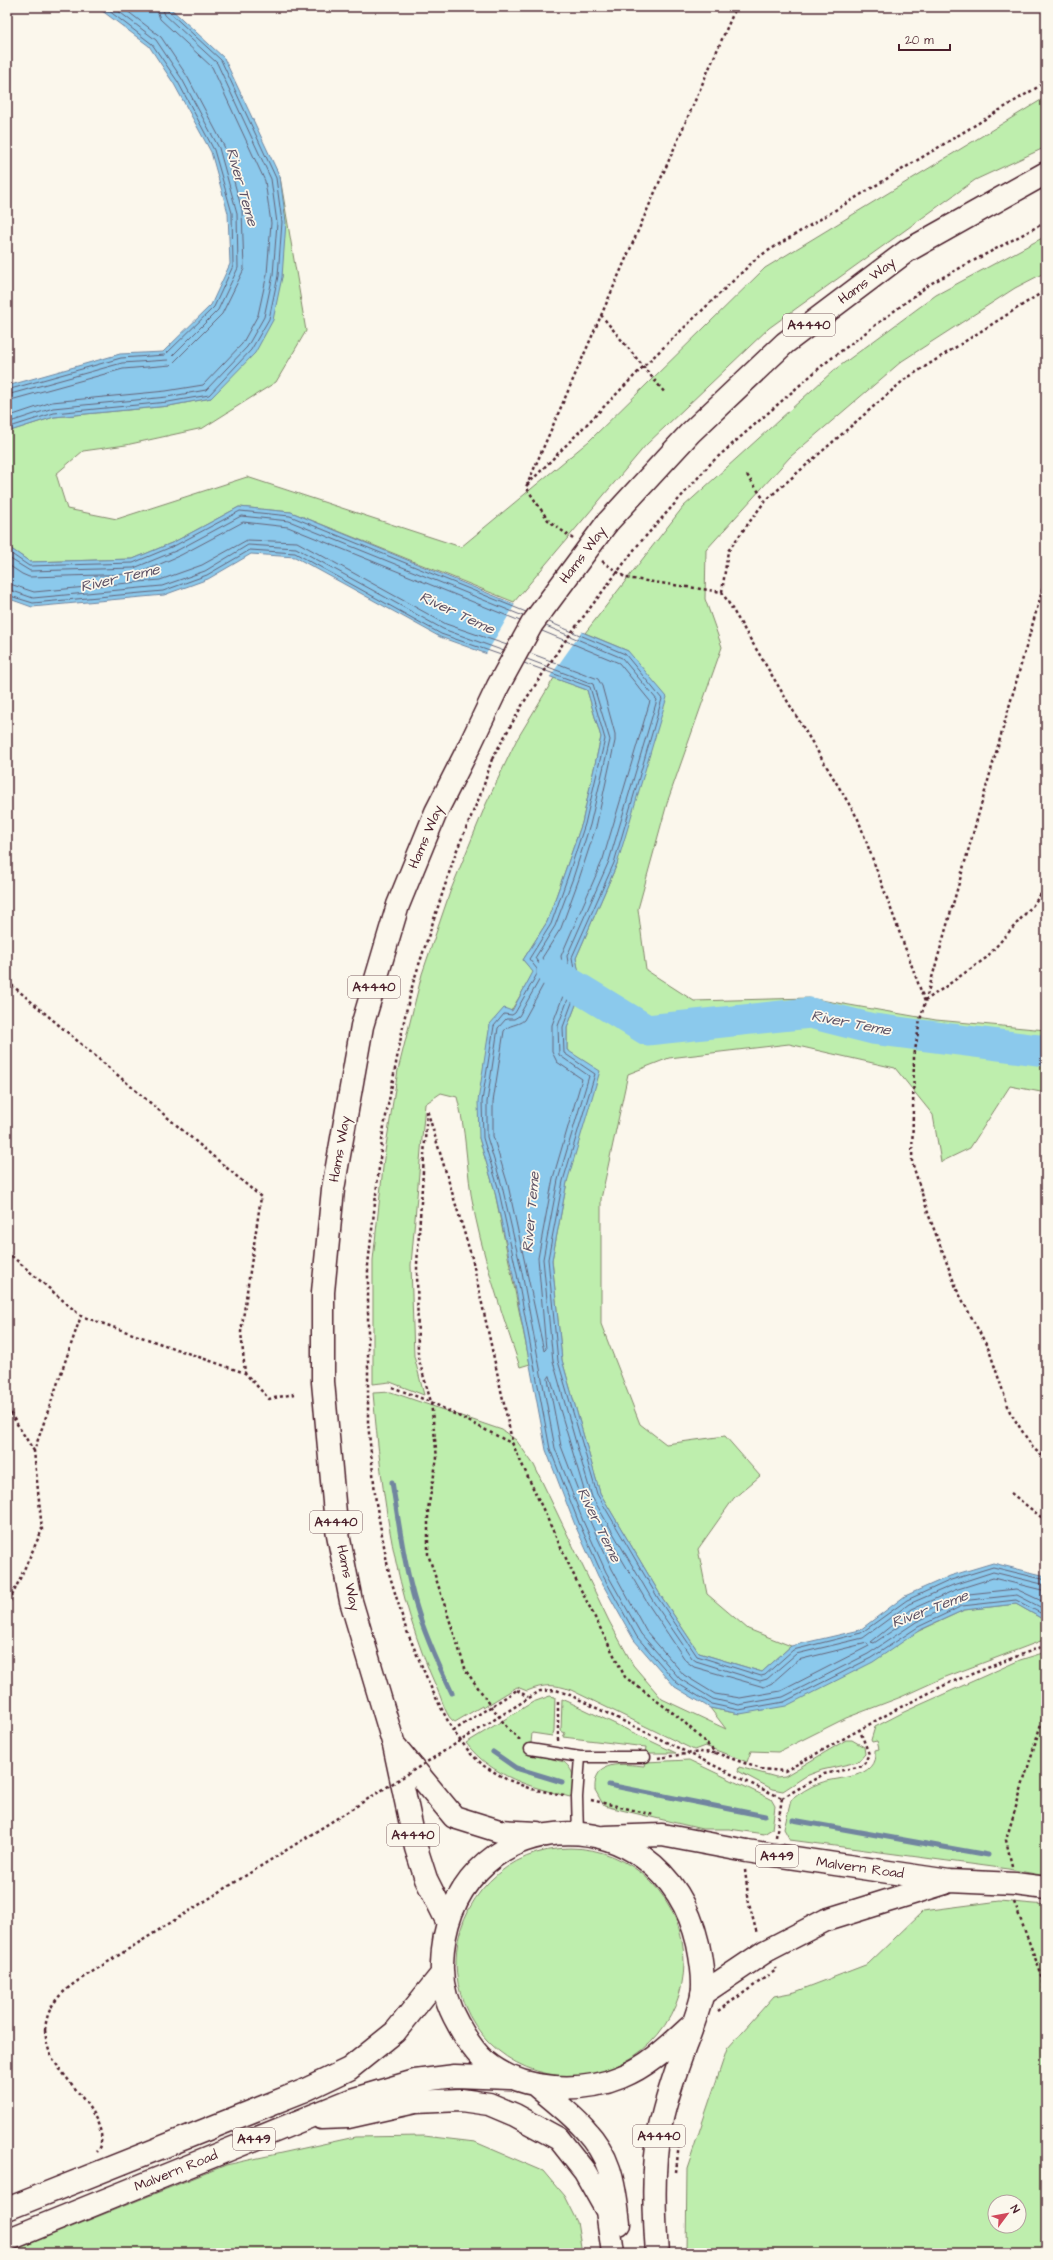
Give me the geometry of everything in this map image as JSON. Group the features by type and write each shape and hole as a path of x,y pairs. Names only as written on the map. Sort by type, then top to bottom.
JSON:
{"main road":[{"name":"Hams Way","path":"447,1920 426,1879 416,1848 394,1745 351,1601 336,1524 322,1382 323,1292 333,1189 362,1026 398,905 436,812 498,686 532,624 607,523 690,433 785,343 907,251 1046,173"},
{"name":"Hams Way","path":"394,1745 454,1817 499,1831 550,1834"},
{"path":"550,1834 578,1834 605,1837 639,1853 656,1866 683,1901 698,1945 702,1994 693,2024 642,2067 620,2078 566,2088 534,2084 510,2078 485,2061 464,2036 447,2005 441,1975 442,1947 447,1920 467,1882 479,1868 494,1856 519,1843 550,1834"},
{"name":"Malvern Road","path":"605,1837 662,1835 747,1852 950,1882 1016,1884 1046,1888"},
{"name":"Malvern Road","path":"702,1994 766,1951 826,1920 950,1882"},
{"name":"Malvern Road","path":"7,2209 303,2091 349,2069 395,2032 441,1975"},
{"name":"A4440","path":"657,2253 656,2178 660,2129 672,2080 693,2024"},
{"name":"Malvern Road","path":"7,2240 351,2100 415,2081 455,2076 510,2078"},
{"path":"534,2084 571,2115 593,2138 609,2168 615,2195 623,2253"},
{"path":"304,2119 348,2117 415,2102 461,2100 489,2104 515,2115 559,2139 586,2172 606,2211 613,2253"}],"lane":[{"path":"530,1749 580,1758 645,1757"},
{"path":"578,1834 577,1797 580,1758"}],"path":[{"path":"526,487 736,7"},
{"path":"526,487 644,366 758,257 1046,82"},
{"path":"577,1797 531,1788 506,1779 484,1766 471,1754 453,1731 432,1690 406,1629 389,1573 376,1503 368,1423 368,1265 383,1132 405,1016 413,983 456,852 482,791 492,759 537,683 637,546 712,462 824,364 930,284 1046,222"},
{"path":"924,1002 858,819 722,592 728,552 765,501 904,380 1046,290"},
{"path":"601,315 665,393"},
{"path":"747,475 765,501"},
{"path":"526,487 548,520 578,542"},
{"path":"602,560 626,578 722,592"},
{"path":"1046,577 924,1002 914,1057 912,1162 929,1216 957,1290 989,1350 1010,1412 1033,1448 1046,1459"},
{"path":"924,1002 986,958 1033,905 1046,887"},
{"path":"7,981 261,1197 241,1332 245,1373"},
{"path":"530,1749 508,1729 466,1671 428,1554 428,1509 437,1458 431,1402 418,1357 417,1264 427,1110 472,1258 513,1445 577,1582 625,1677 680,1719 716,1753"},
{"path":"7,1252 81,1316 245,1373 269,1399 294,1394"},
{"path":"7,1606 42,1530 34,1451 81,1316"},
{"path":"392,1386 431,1402 513,1445"},
{"path":"7,1408 34,1451"},
{"path":"1010,1493 1046,1521"},
{"path":"645,1757 664,1758 700,1752 716,1753 761,1769 785,1771 860,1731 897,1709 949,1683 1046,1645"},
{"path":"92,2156 99,2149 103,2136 100,2125 51,2056 47,2045 45,2030 46,2018 51,2004 58,1995 76,1982 528,1697 548,1689 570,1695 782,1798"},
{"path":"453,1731 517,1690 528,1697"},
{"path":"557,1754 558,1702"},
{"path":"1046,1707 1006,1840 1015,1876 1016,1884 1014,1901 1043,1979 1046,2015"},
{"path":"782,1798 824,1774 863,1766 869,1754 860,1731"},
{"path":"775,1840 782,1798"},
{"path":"745,1867 749,1904 758,1938"},
{"path":"1043,1979 1046,1969"},
{"path":"715,2019 718,2012 776,1970"},
{"path":"676,2173 681,2127"}],"green space":[{"path":"1046,97 1046,147 975,180 769,328 646,445 514,602 291,512 239,507 174,542 133,559 30,562 7,546 7,432 54,417 169,406 211,398 282,277 280,177 306,331 276,382 203,428 126,445 83,451 56,474 67,509 117,519 247,477 461,547 589,441 765,268"},
{"path":"1046,236 1046,272 1015,288 902,361 790,457 706,550 705,599 722,647 668,800 638,909 646,970 694,1001 809,998 936,1020 1046,1030 1046,1093 1010,1086 970,1148 941,1162 933,1115 895,1068 789,1044 669,1058 628,1074 601,1199 601,1324 640,1424 666,1444 725,1436 760,1476 734,1498 698,1549 707,1594 748,1629 791,1646 762,1672 699,1653 661,1596 600,1493 562,1360 552,1260 567,1182 567,1028 582,989 576,958 617,864 628,651 585,633 683,507 833,371 936,295"},
{"path":"554,678 587,690 601,737 582,823 547,922 523,960 534,972 511,1011 479,1138 494,1188 530,1364 520,1367 486,1260 471,1194 464,1133 457,1097 441,1093 425,1104 411,1265 414,1356 424,1395 390,1382 373,1384 373,1260 384,1158 398,1070 422,974 450,892 486,804 516,741"},
{"path":"391,1392 502,1430 516,1440 534,1465 609,1621 633,1665 662,1699 726,1729 710,1708 740,1714 964,1610 1016,1604 1046,1621 1046,1639 943,1678 901,1697 846,1718 778,1752 751,1751 747,1762 705,1746 694,1750 571,1690 555,1686 544,1686 527,1691 517,1687 483,1708 482,1706 455,1722 447,1713 423,1655 400,1582 392,1545 381,1470 373,1393"},
{"path":"1046,1652 1046,1876 1008,1869 790,1840 784,1829 791,1800 805,1790 820,1783 856,1775 864,1772 870,1767 874,1760 875,1750 879,1749 877,1741 872,1742 871,1740 875,1727 904,1712 1020,1660"},
{"path":"550,1696 555,1697 554,1731 552,1736 532,1733 530,1753 564,1762 567,1765 573,1774 575,1783 573,1793 570,1797 513,1779 500,1772 476,1755 466,1743 533,1702"},
{"path":"562,1699 676,1753 645,1753 646,1747 563,1737 565,1733 561,1731"},
{"path":"846,1740 852,1740 864,1747 865,1754 858,1762 822,1770 806,1776 783,1791 772,1789 738,1771 739,1767 776,1777 785,1776"},
{"path":"689,1760 771,1799 775,1806 772,1829 764,1834 729,1829 702,1829 604,1806 595,1790 596,1780 599,1773 604,1768 619,1765 644,1766 645,1762"},
{"path":"570,1848 603,1853 624,1862 642,1874 658,1890 670,1908 679,1929 684,1962 679,1995 670,2016 658,2034 642,2050 624,2062 603,2071 570,2076 537,2071 516,2062 498,2050 482,2034 470,2016 461,1995 456,1962 461,1929 470,1908 482,1890 498,1874 516,1862 537,1853"},
{"path":"1000,1901 1046,1905 1046,2253 686,2253 687,2168 727,2049 774,1996 795,1992 868,1964 923,1911"},
{"path":"424,2136 475,2142 543,2171 564,2196 577,2222 582,2253 7,2253 226,2165 355,2137"}],"water":[{"path":"97,7 169,7 224,58 280,177 286,222 282,277 273,320 255,353 211,398 169,406 54,417 7,432 7,386 120,354 163,352 211,305 230,264 228,213 211,152 174,84 149,46"},
{"path":"239,507 291,512 628,651 667,697 617,864 576,958 582,989 567,1028 567,1050 600,1071 567,1182 552,1260 562,1360 600,1493 661,1596 699,1653 762,1672 791,1646 860,1630 905,1596 950,1576 993,1563 1046,1576 1046,1621 1016,1604 964,1610 920,1630 873,1662 786,1706 740,1714 710,1708 675,1687 634,1640 598,1576 575,1525 546,1450 513,1275 494,1188 479,1138 478,1101 490,1024 504,1008 512,1011 533,972 523,960 547,922 582,823 601,737 587,690 440,637 295,557 251,554 208,579 164,595 32,607 7,598 7,546 30,562 133,559 174,542"}],"pier":[{"path":"517,601 583,630 549,678 485,656"}],"waterway":[{"name":"River Teme","path":"552,972 647,1030 810,1013 873,1029 1046,1051"},
{"path":"392,1482 405,1559 416,1605 423,1628 452,1693"},
{"path":"493,1752 516,1768 562,1782"},
{"path":"609,1785 765,1816"},
{"path":"793,1820 988,1855"}]}
